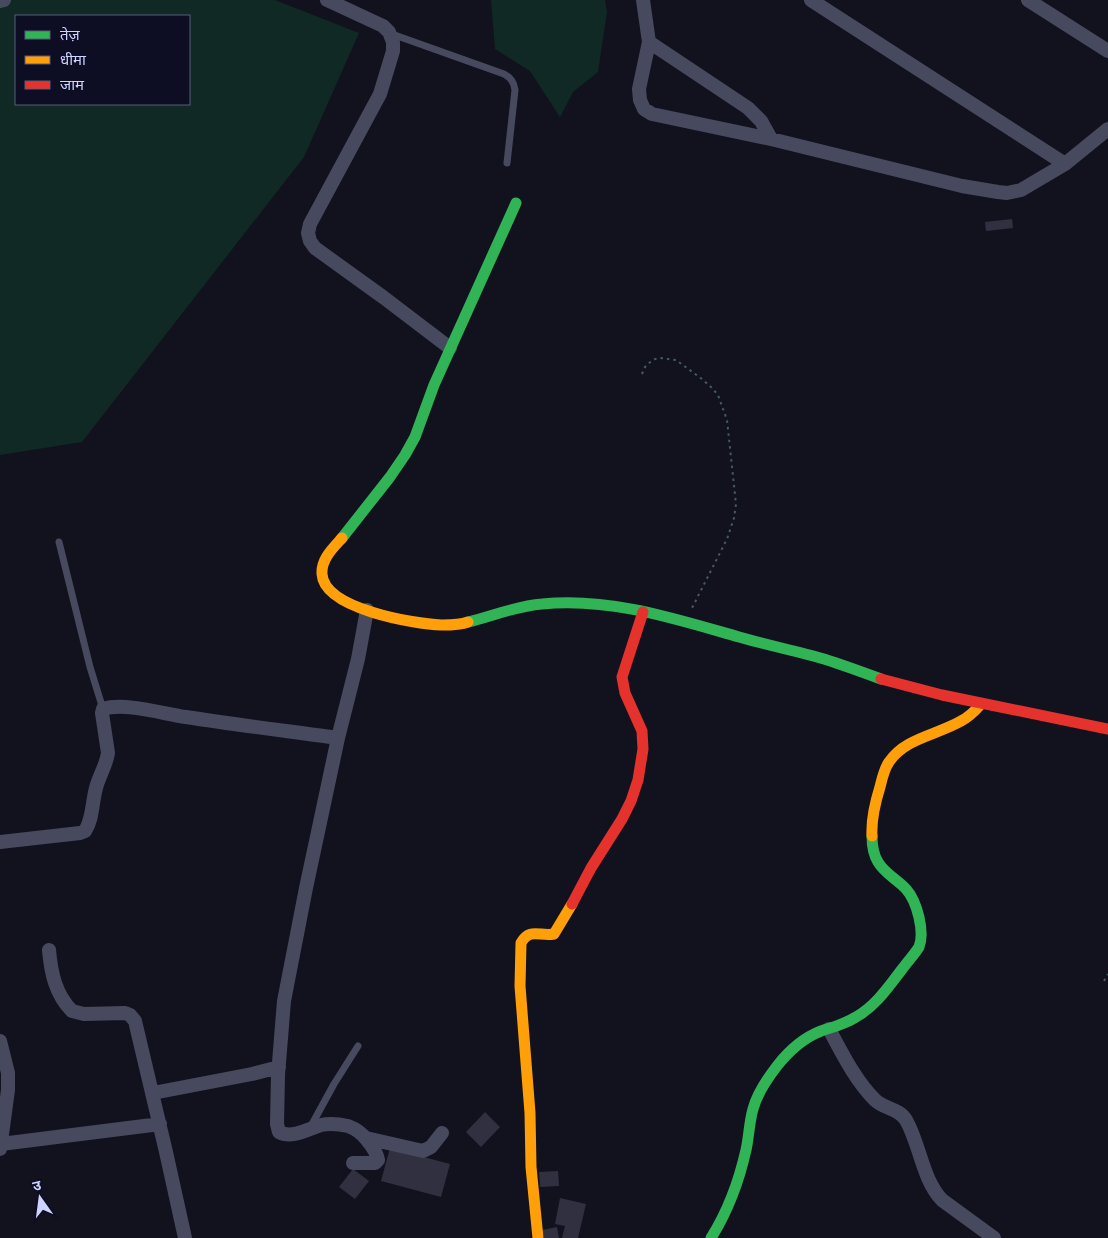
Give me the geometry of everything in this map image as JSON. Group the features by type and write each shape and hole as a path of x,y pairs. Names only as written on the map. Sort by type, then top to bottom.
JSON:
{"street":[{"path":"0,1 4,0"},
{"path":"327,0 382,26 389,32 393,51 380,94 310,224 308,233 310,241 324,256 383,297 450,348"},
{"path":"643,0 649,42 640,89 640,100 644,109 652,114 771,139 962,186 1007,193 1021,190 1065,164 1108,129"},
{"path":"811,0 1065,164"},
{"path":"1028,0 1108,51"},
{"path":"649,42 748,108 761,121 771,139"},
{"path":"516,203 450,348 414,437 405,454 390,477 324,562 323,580 328,590 336,596 368,610 393,618 440,625 460,625 513,608 557,603 586,603 643,612 820,658 887,681 980,704 1108,729"},
{"path":"352,1163 375,1163 378,1160 378,1156 366,1138 351,1127 322,1125 302,1132 287,1134 279,1132 277,1124 284,1001 338,738 368,610"},
{"path":"538,1238 531,1167 530,1113 520,986 520,943 522,938 531,933 548,936 554,934 628,807 639,776 643,749 640,726 625,691 622,677 643,612"},
{"path":"711,1238 728,1206 744,1159 753,1109 762,1090 782,1061 808,1038 855,1018 877,1001 920,944 917,914 910,894 880,866 874,851 872,826 874,808 890,757 908,744 966,719 980,704"},
{"path":"0,842 85,831 97,784 107,760 108,745 103,720 103,710 106,708 151,710 184,717 338,738"},
{"path":"49,950 54,984 62,999 72,1011 84,1014 119,1013 133,1017 153,1093 185,1238"},
{"path":"829,1029 868,1092 878,1103 899,1112 907,1121 930,1182 937,1195 994,1238"},
{"path":"0,1041 8,1073 8,1090 1,1146 160,1124"},
{"path":"153,1093 279,1068"},
{"path":"366,1138 423,1151 431,1147 442,1133"}],"lane":[{"path":"389,32 504,74 511,79 515,90 507,163"},
{"path":"60,542 90,666 103,710"},
{"path":"310,1129 334,1084 358,1046"}],"path":[{"path":"642,374 645,367 655,359 676,360 694,372 718,395 727,420 736,504 734,518 727,539 685,622"},
{"path":"1104,981 1108,974"}],"green space":[{"path":"0,0 275,0 359,33 304,157 82,442 0,455"},
{"path":"491,0 605,0 607,12 598,72 573,92 560,117 530,71 495,49"}],"building":[{"path":"1012,219 1013,228 986,231 985,222"},
{"path":"485,1112 500,1127 481,1147 466,1132"},
{"path":"390,1148 450,1164 441,1197 381,1181"},
{"path":"353,1169 369,1181 355,1199 339,1187"},
{"path":"558,1171 559,1186 540,1187 539,1172"},
{"path":"560,1198 586,1204 578,1238 562,1238 565,1226 555,1224"},
{"path":"557,1227 559,1238 544,1238 542,1230"}],"traffic: fast":[{"path":"342,538 390,477 415,437 434,385 516,203"},
{"path":"468,622 532,605 567,603 617,607 667,617 813,656 881,679"},
{"path":"711,1238 728,1206 740,1173 755,1103 777,1066 802,1041 814,1034 852,1019 870,1007 887,989 919,947 921,933 914,901 906,889 884,870 878,862 873,849 872,836"}],"traffic: slow":[{"path":"342,538 328,554 322,569 327,586 338,597 372,612 412,622 442,625 468,622"},
{"path":"872,836 875,805 883,774 889,762 904,747 952,726 972,714 981,704"},
{"path":"538,1238 531,1167 530,1113 520,986 521,943 528,935 554,934 572,904"}],"traffic: jam":[{"path":"572,904 591,868 622,819 638,780 643,749 642,731 625,693 622,677 643,612"},
{"path":"881,679 942,695 1108,729"}]}
